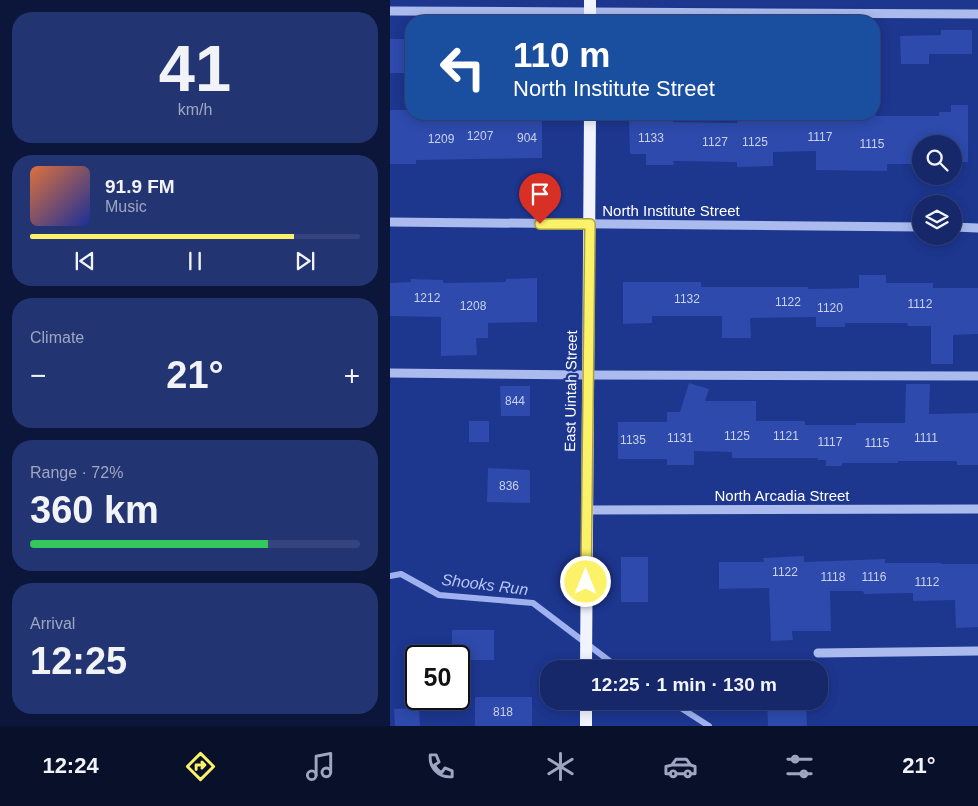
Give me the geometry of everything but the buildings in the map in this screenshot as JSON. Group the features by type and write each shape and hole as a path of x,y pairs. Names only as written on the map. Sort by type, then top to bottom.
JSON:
{"main road":[{"name":"East Uintah Street","path":"586,660 590,120"},
{"path":"586,710 586,726"}],"street":[{"path":"390,10 978,14"},
{"name":"North Institute Street","path":"390,222 912,227"},
{"path":"962,227 978,228"},
{"path":"390,373 978,376"},
{"name":"North Arcadia Street","path":"586,510 978,509"},
{"path":"818,653 978,651"}],"waterway":[{"name":"Shooks Run","path":"390,576 401,574 439,595 533,603 608,660"},
{"name":"Shooks Run","path":"684,710 709,726"}],"route":[{"path":"540,224 590,224 586,582"}]}
